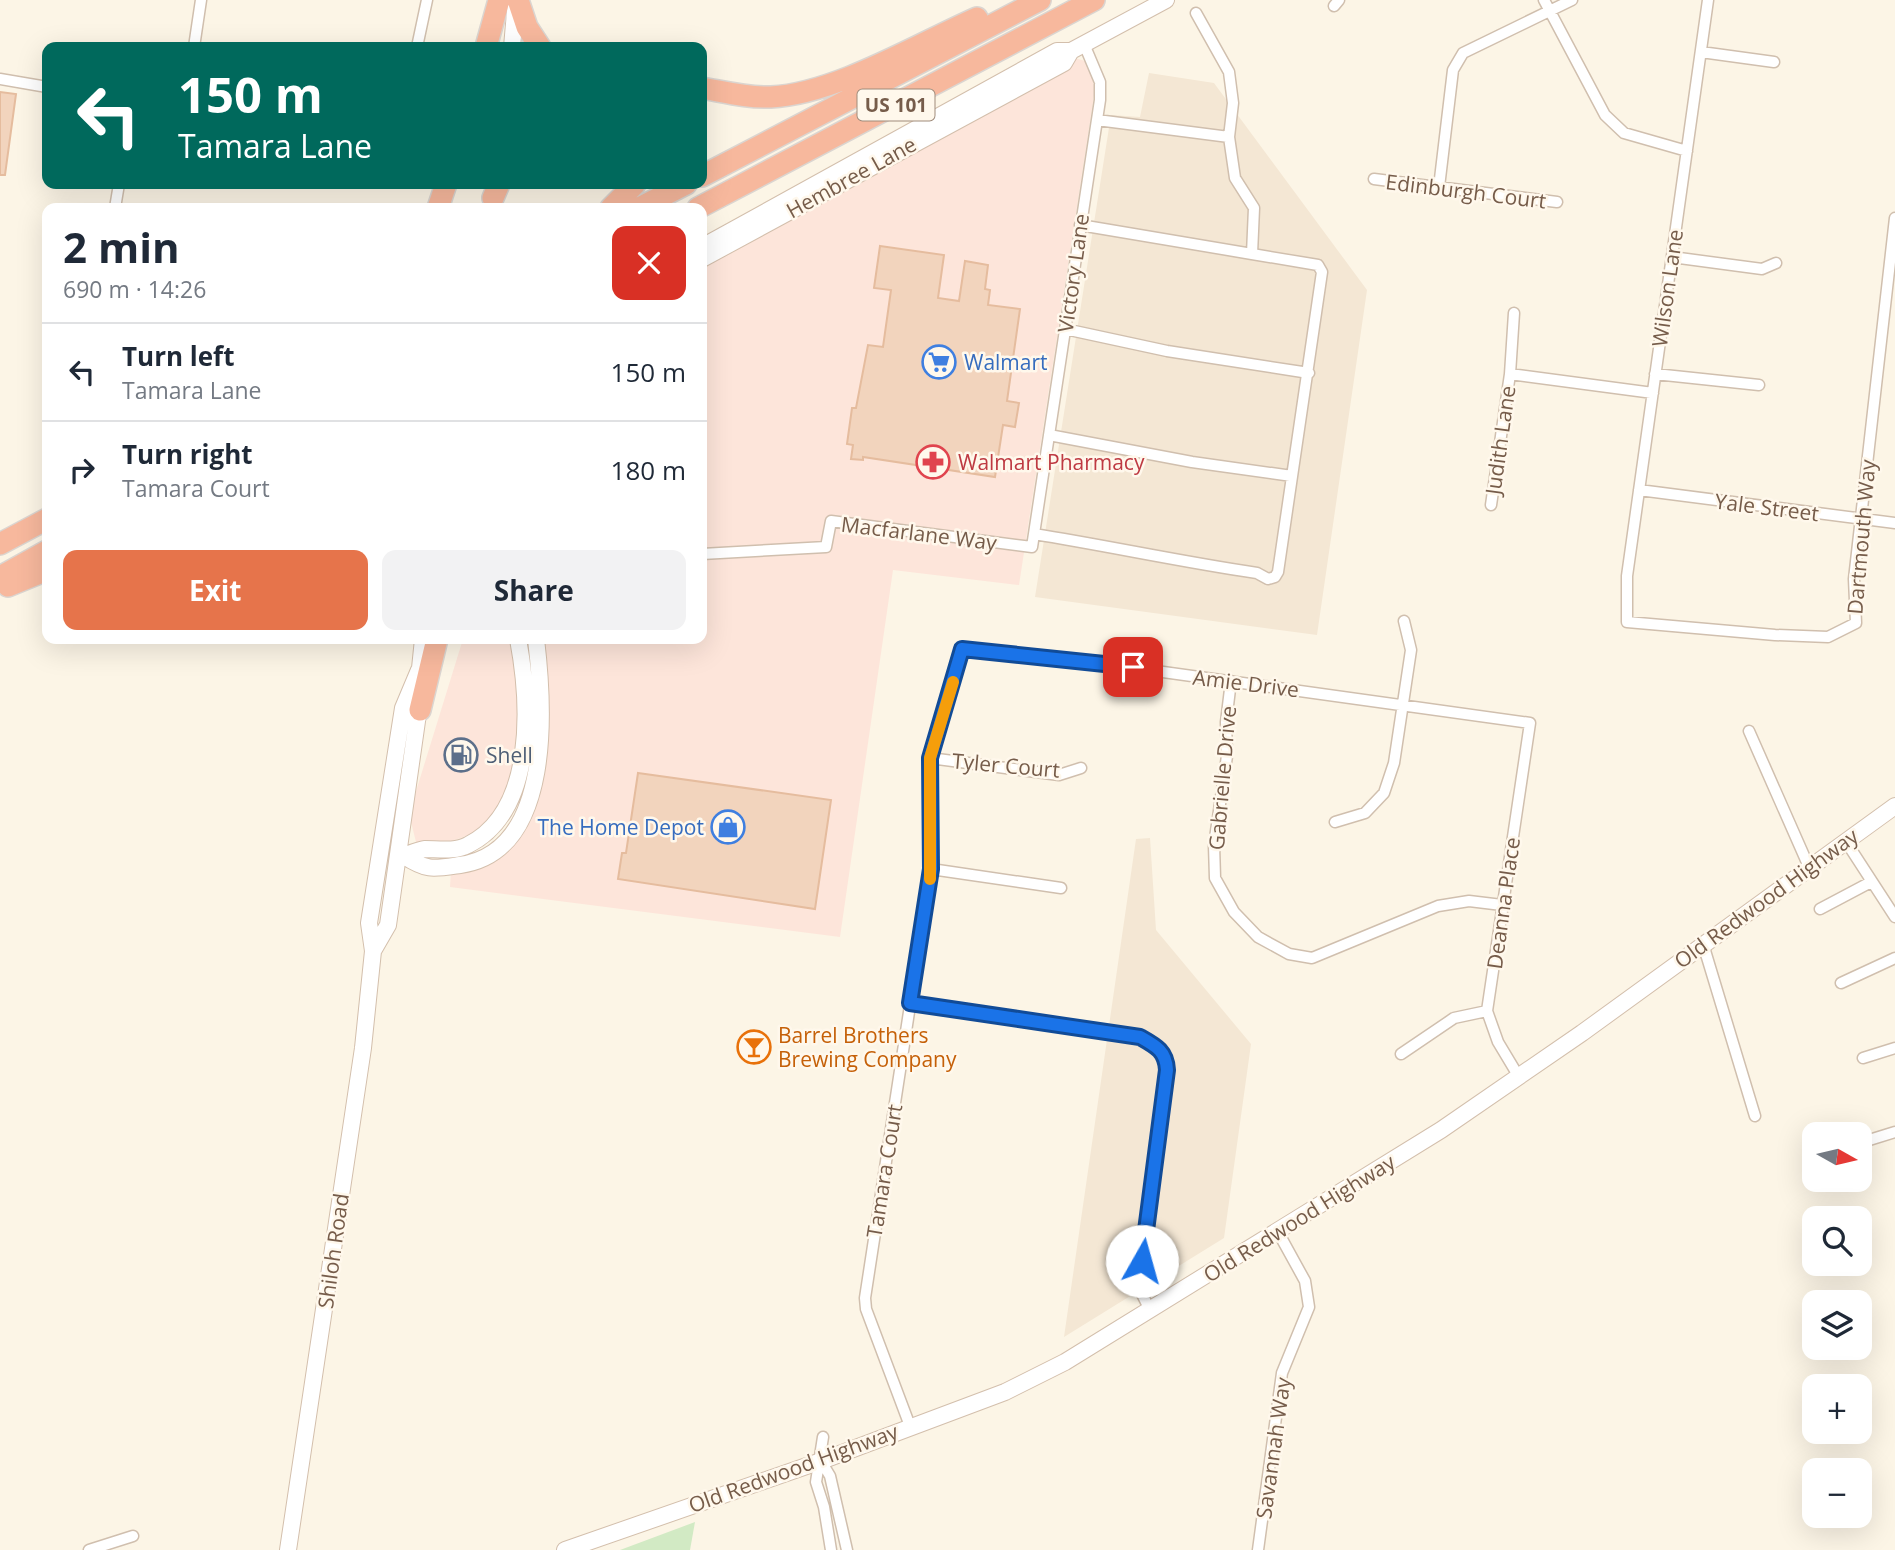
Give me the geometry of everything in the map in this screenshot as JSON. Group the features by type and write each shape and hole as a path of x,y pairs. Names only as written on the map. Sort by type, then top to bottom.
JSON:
{"highway":[{"path":"486,42 499,0"},
{"path":"517,0 527,27 537,42"},
{"name":"US 101","path":"707,173 1040,0"},
{"name":"US 101","path":"707,203 1094,0"},
{"path":"707,89 744,96 800,93 825,87 977,18 1007,17"},
{"path":"707,217 799,157"},
{"path":"618,203 631,189"},
{"path":"649,203 676,189"},
{"path":"0,544 42,522"},
{"path":"0,577 42,554"},
{"path":"0,589 42,572"},
{"path":"420,710 436,644"}],"main road":[{"path":"513,42 517,0"},
{"name":"Hembree Lane","path":"707,244 1057,51 1077,47 1166,0"},
{"name":"Hembree Lane","path":"707,256 1063,63 1077,47"},
{"name":"Shiloh Road","path":"394,854 420,710 419,670 422,644"},
{"path":"394,854 465,847 494,828 504,813 513,794 526,736 525,674 519,644"},
{"path":"529,644 534,683 543,698"},
{"path":"394,854 432,869 470,863 502,845 528,807 541,751 543,698 537,644"},
{"name":"Shiloh Road","path":"288,1550 363,1048 373,951 388,925 402,708 419,670"},
{"name":"Old Redwood Highway","path":"565,1550 821,1461 1021,1385 1065,1362 1441,1130 1520,1077 1895,806"}],"street":[{"path":"195,42 201,0"},
{"path":"418,42 427,0"},
{"path":"1544,0 1605,115 1624,133 1687,151"},
{"path":"1439,187 1453,71 1463,53 1572,0"},
{"name":"Wilson Lane","path":"1627,576 1708,0"},
{"path":"1196,13 1229,72 1233,103 1229,137 1235,178 1254,208 1252,254"},
{"name":"Victory Lane","path":"1032,547 1097,120 1100,82 1077,47"},
{"path":"1701,52 1774,62"},
{"path":"0,79 42,86"},
{"path":"1097,120 1229,137"},
{"name":"Edinburgh Court","path":"1374,179 1557,202"},
{"name":"Dartmouth Way","path":"1627,576 1627,622 1828,637 1856,623 1854,579 1895,218"},
{"path":"1034,534 1099,544 1144,556 1257,573 1268,579 1275,577 1280,565 1309,373 1322,272 1318,265 1080,225"},
{"path":"1672,257 1762,269 1776,263"},
{"name":"Judith Lane","path":"1490,505 1510,374 1514,313"},
{"path":"1065,329 1167,351 1309,373"},
{"path":"1510,374 1653,393"},
{"path":"1655,374 1759,385"},
{"path":"1049,435 1192,462 1292,477"},
{"name":"Yale Street","path":"1639,490 1895,523"},
{"name":"Macfarlane Way","path":"707,554 826,547 831,521 1032,547"},
{"path":"1335,822 1365,813 1384,793 1394,763 1411,650 1404,621"},
{"name":"Amie Drive","path":"962,649 1084,661 1403,703 1530,723"},
{"name":"Tamara Court","path":"909,1426 866,1309 865,1298 931,869 930,758 962,649"},
{"name":"Gabrielle Drive","path":"1231,681 1226,722 1227,756 1214,845 1215,877 1234,912 1258,937 1289,954 1312,958 1438,906 1469,901 1503,905"},
{"name":"Deanna Place","path":"1520,1077 1498,1042 1487,1010 1530,723"},
{"path":"1749,731 1809,867"},
{"name":"Tyler Court","path":"930,758 1059,775 1081,768"},
{"path":"1845,840 1895,916"},
{"path":"931,869 1061,888"},
{"path":"1820,909 1871,882"},
{"path":"1703,944 1755,1116"},
{"path":"1841,983 1895,958"},
{"path":"910,1003 1140,1037 1160,1048 1166,1059 1167,1070 1139,1288 1150,1310"},
{"path":"1401,1054 1454,1018 1487,1010"},
{"path":"1863,1058 1895,1048"},
{"path":"1872,1139 1895,1132"},
{"name":"Savannah Way","path":"1258,1550 1282,1373 1309,1307 1305,1281 1279,1232"},
{"path":"823,1437 816,1482 824,1507 831,1550"},
{"path":"821,1461 830,1476 847,1550"},
{"path":"89,1550 133,1536"}],"shaded area":[{"path":"1075,58 1088,62 1095,89 1019,585 893,570 840,937 450,887 451,871 499,857 532,814 549,725 542,644 707,644 707,260"},
{"path":"1149,73 1214,83 1367,290 1317,635 1035,597 1111,115 1140,117"},
{"path":"461,644 514,644 521,716 515,766 500,809 474,833 447,843 416,842 409,814"},
{"path":"1150,838 1156,930 1251,1044 1224,1238 1064,1337 1136,839"}],"green space":[{"path":"695,1522 690,1550 620,1550"}],"building":[{"path":"0,92 16,94 5,175 0,175"},
{"name":"Walmart","path":"880,246 944,255 938,298 959,301 965,261 988,265 985,289 990,290 988,305 1020,309 1007,401 1019,403 1015,427 1003,425 995,477 863,457 863,460 851,459 853,445 847,444 852,408 856,408 868,345 883,347 891,290 874,288"},
{"name":"The Home Depot","path":"638,773 831,800 815,909 618,879 622,853 626,853"}],"slow traffic":[{"path":"930,879 930,758 953,682"}],"place":[{"name":"Walmart","path":"939,362"},
{"name":"Walmart Pharmacy","path":"933,462"},
{"name":"Shell","path":"461,755"},
{"name":"The Home Depot","path":"728,827"},
{"name":"Barrel Brothers Brewing Company","path":"754,1047"}],"route":[{"path":"1133,667 962,649 930,758 931,869 910,1003 1140,1037 1160,1048 1166,1059 1167,1070 1142,1261"}]}
